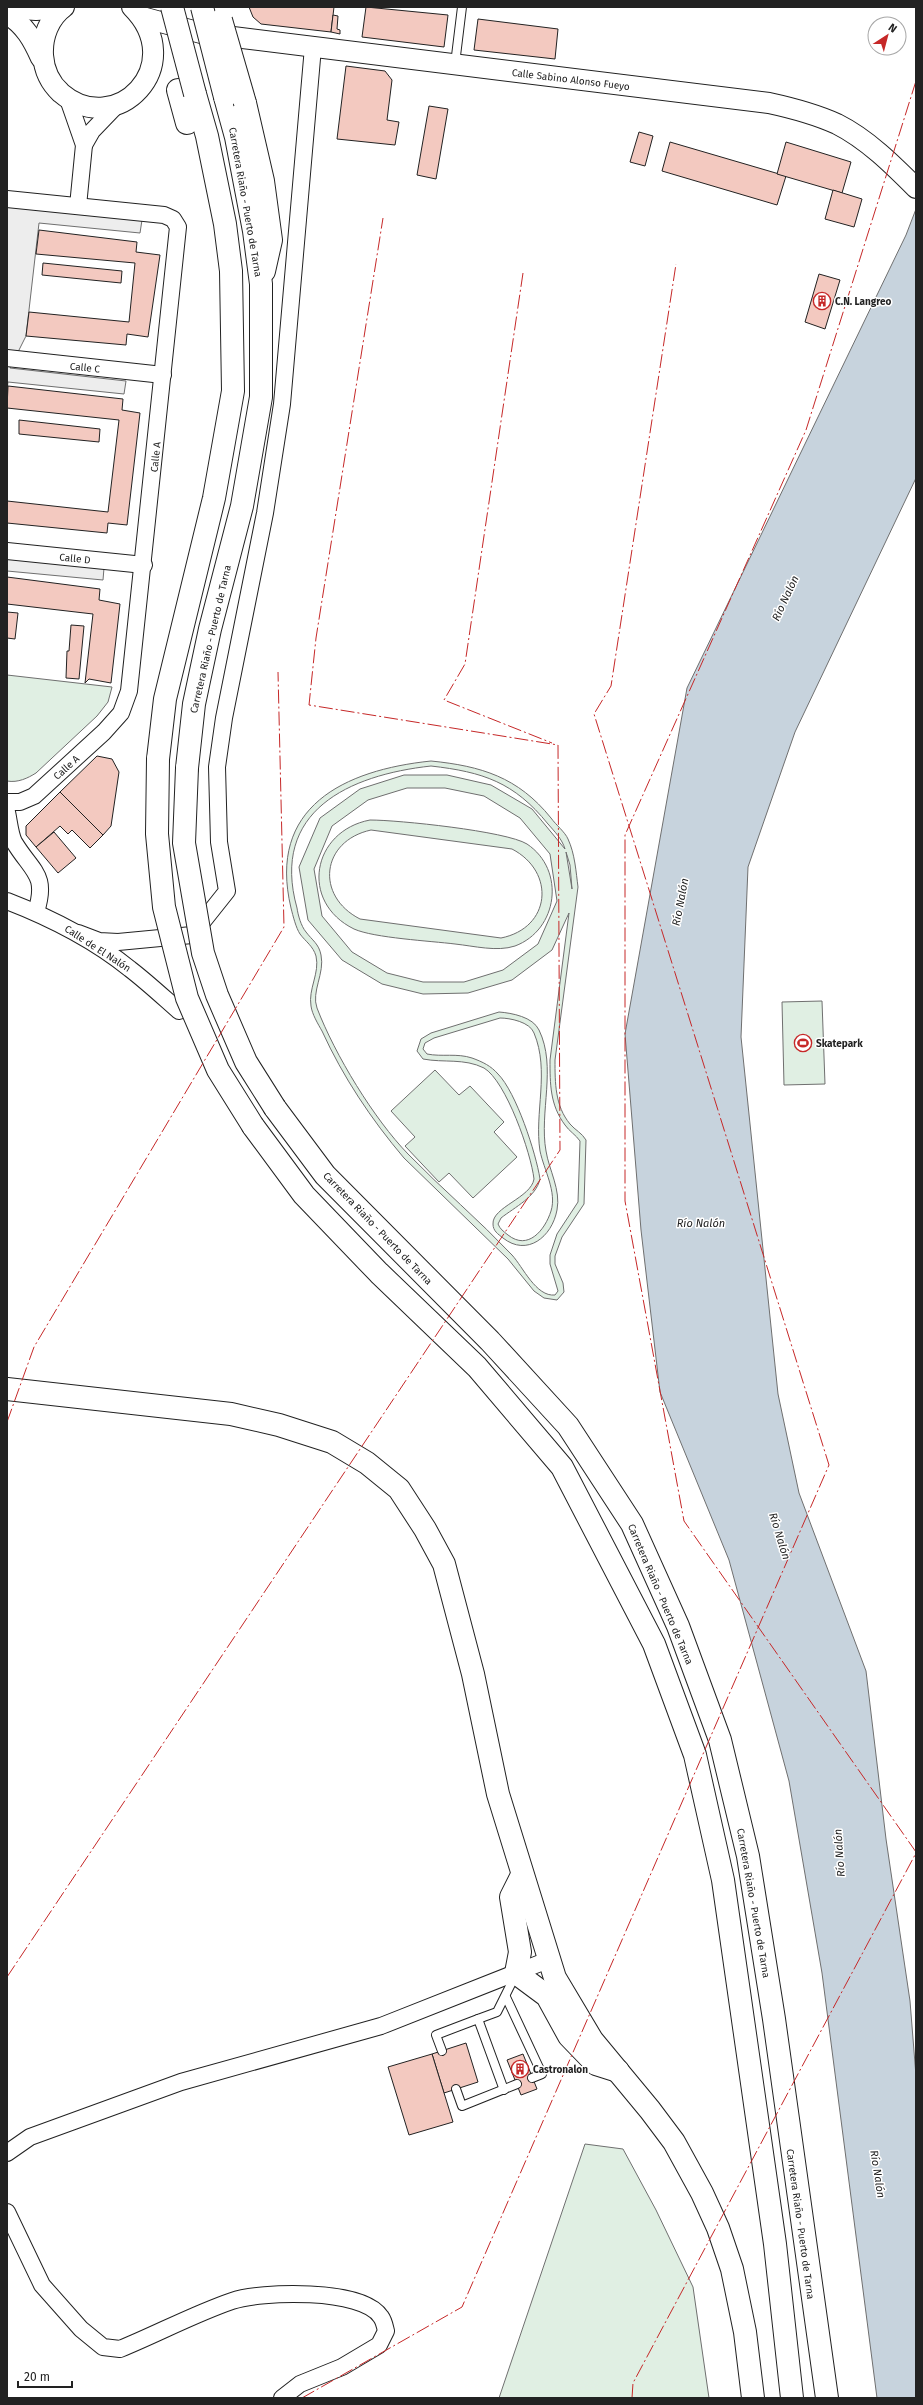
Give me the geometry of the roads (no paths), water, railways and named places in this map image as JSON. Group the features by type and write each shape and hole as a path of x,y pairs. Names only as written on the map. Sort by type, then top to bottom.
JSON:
{"main road":[{"path":"172,7 186,92"},
{"name":"Carretera Riaño - Puerto de Tarna","path":"202,7 235,100 239,153 261,284 261,397 242,506 210,629 194,704 187,768 184,843 203,953 217,995 246,1062 275,1108 325,1174 490,1341 568,1426 632,1524 678,1626 720,1740 748,1856 774,2019 827,2398"},
{"path":"218,7 235,100"},
{"path":"144,10 207,136 225,224 231,271 233,391 214,498 165,699 158,759 157,834 164,907 187,998 218,1070 253,1126 304,1195 379,1273 477,1367 562,1467 654,1644 695,1756 723,1880 775,2244 792,2398"},
{"path":"7,1389 231,1414 279,1425 332,1442 368,1464 399,1489 425,1529 444,1564 473,1674 498,1794 548,1960 555,1978 592,2040 650,2110 674,2142 702,2193 718,2228 732,2269 745,2332 753,2398"},
{"path":"522,1875 511,1897 520,1952 516,1973 547,1996 569,2036 596,2064 618,2071"},
{"path":"775,2244 803,2398"}],"street":[{"path":"7,8 36,10 63,8"},
{"path":"43,63 42,48 45,33 52,20 63,8"},
{"name":"Calle Sabino Alonso Fueyo","path":"144,10 201,32 769,103 800,110 838,125 872,148 913,186"},
{"path":"78,206 84,145 92,131 117,105 134,95 146,81 153,63 154,47 144,10"},
{"path":"7,14 16,19 31,35 48,77 57,89 68,99 100,108 117,105"},
{"path":"153,63 173,46 201,32"},
{"path":"78,933 100,941 118,942 192,935 227,891 219,842 217,767 224,718 265,513 282,404 313,47"},
{"path":"68,99 84,145"},
{"name":"Calle A","path":"7,199 164,215 173,219 178,227 144,565 129,691 121,713 104,732 34,796 20,802 7,802"},
{"name":"Calle C","path":"7,358 163,375"},
{"name":"Calle D","path":"7,551 144,565"},
{"path":"7,812 13,841 37,875 42,889 36,912"},
{"name":"Calle de El Nalón","path":"7,902 36,912 78,933 131,969 179,1011"},
{"path":"7,2153 30,2137 181,2082 381,2026 548,1960"},
{"path":"7,2212 42,2285 81,2329 104,2347 120,2349 232,2300 260,2294 312,2294 346,2299 367,2305 381,2316 386,2331 379,2345 342,2367 300,2384 282,2398"}],"lane":[{"path":"455,64 462,7"},
{"path":"442,2050 436,2035 497,2012 506,1997 516,1973"},
{"path":"506,1997 542,2074 532,2078"},
{"path":"478,2019 504,2090"},
{"path":"456,2089 462,2106 517,2084"}],"water":[{"name":"Río Nalón","path":"916,209 916,478 795,732 748,867 741,1037 778,1394 799,1493 866,1671 886,1839 910,2001 916,2076 916,2398 877,2398 822,1973 789,1781 729,1560 660,1392 641,1230 625,1034 687,688 906,235"}],"place":[{"name":"C.N. Langreo","path":"822,301"},
{"name":"Skatepark","path":"803,1043"},
{"name":"Castronalon","path":"520,2069"}]}
